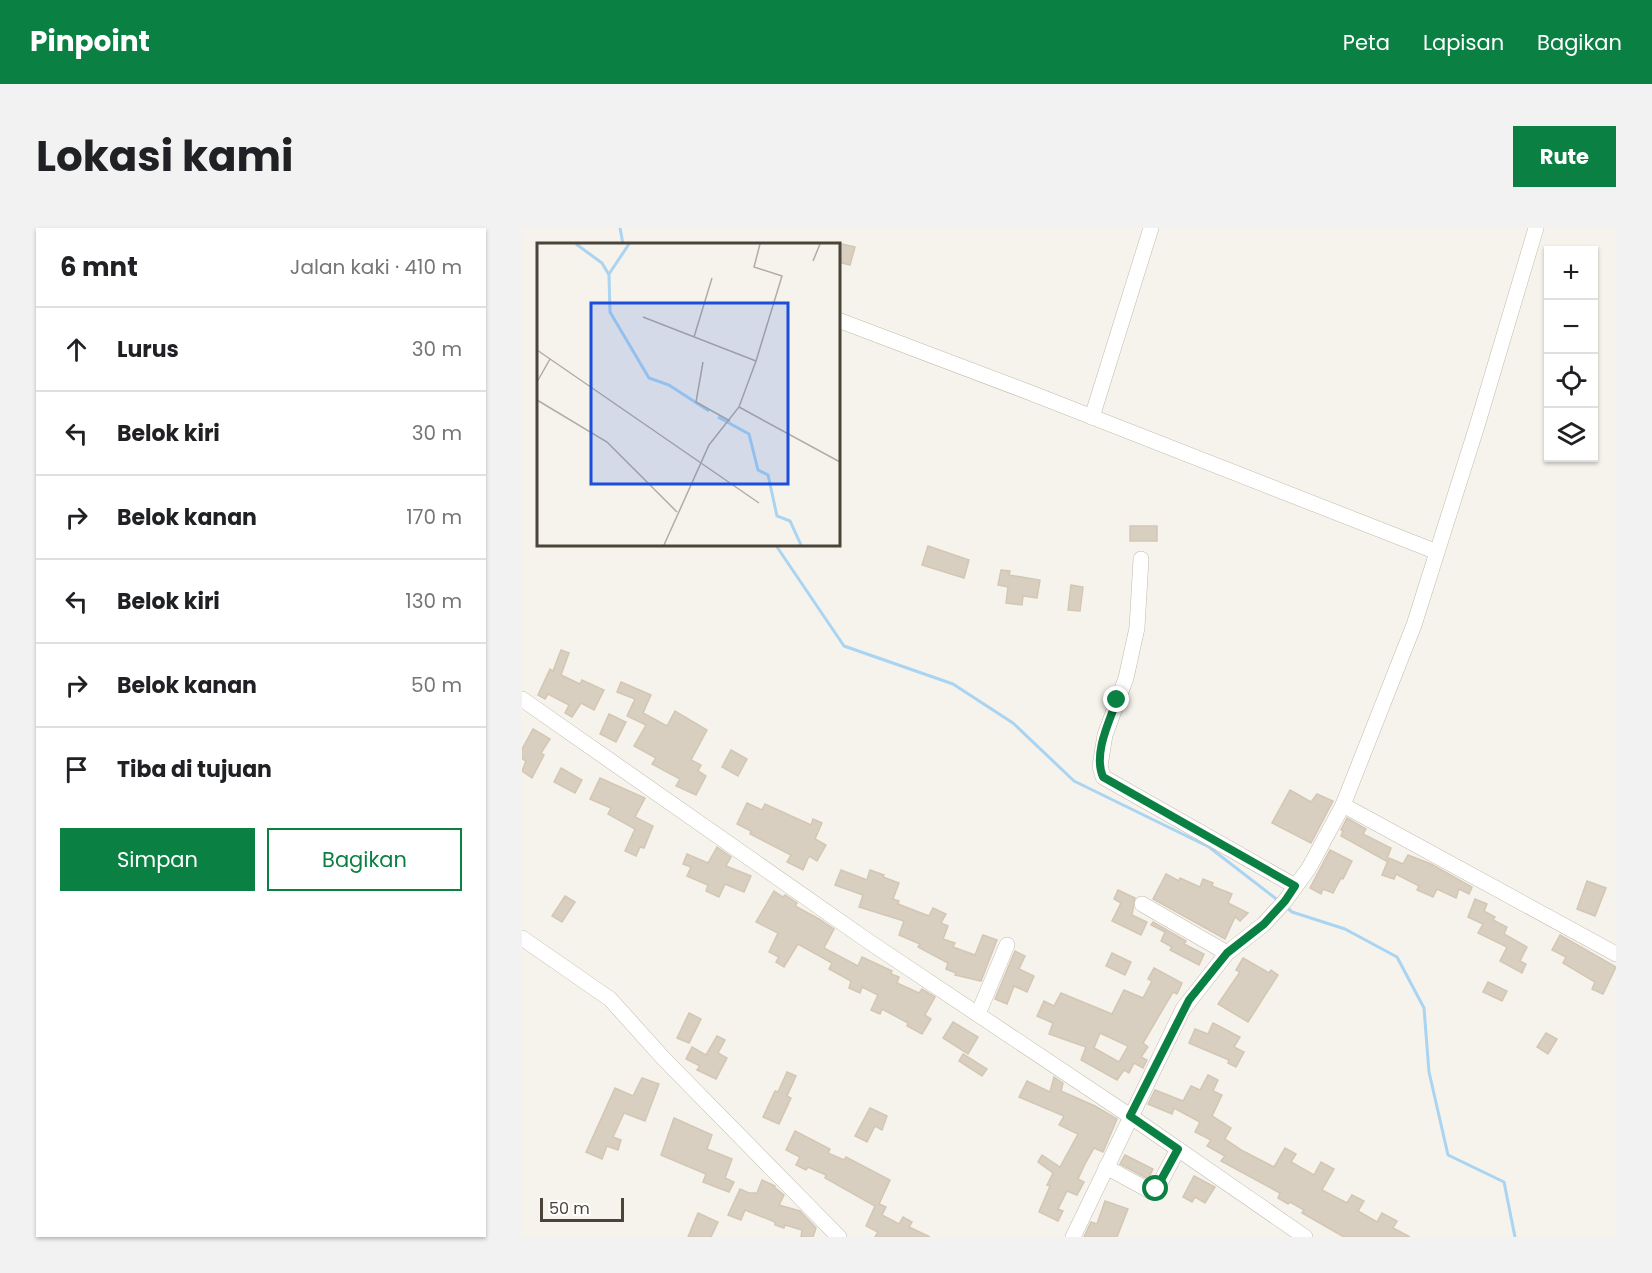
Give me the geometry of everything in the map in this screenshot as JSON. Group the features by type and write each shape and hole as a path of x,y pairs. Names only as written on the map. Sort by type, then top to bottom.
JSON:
{"street":[{"path":"1092,417 1151,228"},
{"path":"1073,1237 1183,1009 1227,953 1264,924 1282,905 1309,868 1342,805 1414,625 1536,228"},
{"path":"840,321 1437,552"},
{"path":"1141,559 1137,628 1126,678 1105,735 1100,765 1103,777 1295,886"},
{"path":"522,699 849,928 1130,1116 1305,1237"},
{"path":"1342,805 1616,954"},
{"path":"1142,904 1227,953"},
{"path":"522,938 610,999 664,1059 839,1237"},
{"path":"978,1014 1007,945"},
{"path":"1106,1167 1152,1192 1159,1185 1178,1149"}],"building":[{"path":"840,243 855,247 850,265 840,262"},
{"path":"1130,526 1157,526 1157,541 1130,541"},
{"path":"928,546 969,560 964,578 922,565"},
{"path":"1001,570 1010,571 1009,575 1040,580 1037,598 1023,596 1022,605 1006,603 1008,587 998,585"},
{"path":"1071,585 1083,587 1080,611 1068,610"},
{"path":"561,650 569,653 561,675 580,684 582,680 604,690 594,710 581,703 572,717 565,713 569,705 548,694 545,699 538,695 550,669 553,671"},
{"path":"621,682 651,695 643,713 667,726 675,711 707,730 691,760 701,765 698,771 706,776 696,795 676,786 680,779 652,764 656,758 634,746 646,725 627,716 635,699 617,692"},
{"path":"609,714 626,722 616,742 600,734"},
{"path":"533,729 550,739 541,753 544,755 532,778 522,771 526,761 522,759 522,749"},
{"path":"731,750 747,759 738,776 722,767"},
{"path":"561,768 582,780 575,793 554,782"},
{"path":"600,778 645,798 635,817 653,826 644,848 640,847 636,856 625,851 635,829 608,814 611,808 590,799"},
{"path":"1290,790 1311,802 1317,794 1333,801 1311,843 1272,823"},
{"path":"747,803 762,810 765,804 811,825 813,819 822,823 815,839 826,845 817,861 809,856 803,870 787,862 791,855 750,834 751,831 737,824"},
{"path":"1347,818 1366,829 1363,834 1391,848 1386,861 1341,836 1343,831 1341,830"},
{"path":"717,847 731,857 726,866 751,876 744,892 725,884 719,897 706,891 708,885 687,876 691,867 683,864 687,854 708,863"},
{"path":"1330,850 1352,861 1333,893 1323,889 1321,894 1310,888"},
{"path":"1408,855 1431,864 1472,887 1469,894 1459,889 1456,898 1437,889 1433,897 1417,890 1419,886 1396,874 1394,879 1382,875 1389,858 1403,864"},
{"path":"841,870 867,880 870,870 884,875 883,877 899,883 893,899 899,901 898,904 929,916 933,908 946,914 941,923 948,926 943,939 955,943 953,947 975,955 983,935 997,940 981,981 955,975 956,973 946,969 948,963 918,947 920,944 899,935 904,921 859,907 863,895 835,885"},
{"path":"1166,874 1179,881 1180,878 1200,887 1203,879 1213,883 1212,886 1232,894 1228,903 1248,913 1240,921 1235,917 1225,939 1153,899"},
{"path":"1587,881 1606,888 1595,916 1577,909"},
{"path":"1118,890 1135,898 1132,915 1147,922 1141,935 1112,921 1121,903 1114,899"},
{"path":"774,891 783,897 785,895 797,903 795,906 834,929 824,948 858,966 862,957 892,971 891,974 899,977 897,983 919,993 922,989 935,997 925,1015 931,1019 922,1034 907,1026 908,1023 882,1009 880,1014 871,1010 878,995 862,987 860,993 849,988 851,981 829,969 832,963 798,944 784,967 776,962 779,957 769,952 778,933 756,922"},
{"path":"565,896 575,902 562,922 552,916"},
{"path":"1475,899 1487,904 1484,911 1495,917 1493,920 1507,927 1504,934 1527,947 1520,961 1526,964 1522,973 1500,961 1507,947 1478,933 1483,924 1468,917"},
{"path":"1153,922 1186,941 1184,944 1204,954 1199,965 1170,950 1172,947 1161,941 1165,932 1151,925"},
{"path":"1560,935 1616,967 1603,994 1592,989 1595,982 1563,963 1566,957 1552,950"},
{"path":"1015,951 1025,956 1019,969 1034,976 1027,992 1014,986 1007,1004 995,999"},
{"path":"1112,953 1131,962 1125,975 1106,966"},
{"path":"1243,958 1269,973 1271,970 1278,975 1248,1022 1218,1004 1240,972 1236,970"},
{"path":"1154,968 1182,983 1177,994 1173,992 1143,1043 1148,1047 1141,1057 1147,1060 1143,1068 1134,1063 1129,1073 1124,1070 1117,1080 1081,1060 1086,1047 1049,1034 1053,1023 1037,1016 1044,1001 1054,1006 1061,993 1112,1014 1124,990 1143,998 1152,981 1148,979","holes":["1100,1033 1128,1046 1119,1062 1094,1048"]},
{"path":"1488,982 1507,991 1502,1001 1483,992"},
{"path":"689,1013 701,1019 689,1043 677,1038"},
{"path":"953,1022 978,1037 968,1054 943,1038"},
{"path":"1213,1023 1240,1037 1234,1047 1244,1052 1236,1067 1228,1063 1229,1060 1189,1043 1195,1029 1208,1034"},
{"path":"1546,1033 1557,1039 1548,1054 1537,1047"},
{"path":"717,1036 725,1040 718,1053 727,1058 716,1079 697,1070 700,1066 686,1059 692,1047 706,1055"},
{"path":"963,1054 987,1069 982,1076 959,1061"},
{"path":"787,1072 796,1076 787,1096 791,1098 779,1124 763,1117"},
{"path":"1208,1075 1218,1080 1213,1091 1222,1095 1212,1116 1231,1128 1225,1139 1274,1167 1285,1148 1296,1154 1291,1162 1314,1175 1321,1162 1334,1169 1322,1190 1347,1203 1352,1195 1364,1201 1358,1211 1377,1222 1382,1213 1397,1221 1393,1228 1410,1237 1344,1237 1302,1213 1304,1210 1278,1198 1280,1193 1221,1161 1225,1156 1207,1146 1211,1140 1195,1132 1200,1122 1174,1108 1172,1114 1148,1104 1155,1090 1183,1101 1191,1086 1200,1090"},
{"path":"1054,1077 1063,1083 1061,1091 1117,1119 1103,1152 1094,1148 1085,1164 1078,1179 1084,1182 1077,1195 1067,1191 1058,1209 1063,1211 1058,1221 1039,1212 1053,1173 1038,1162 1042,1155 1060,1167 1078,1134 1059,1125 1064,1116 1019,1097 1027,1081 1050,1092"},
{"path":"642,1078 659,1084 645,1121 624,1113 613,1137 621,1140 618,1150 607,1146 602,1159 586,1152 615,1088 633,1096"},
{"path":"870,1108 887,1116 882,1130 875,1126 867,1142 855,1136"},
{"path":"674,1118 712,1135 707,1149 732,1159 725,1178 734,1182 729,1192 703,1182 706,1174 661,1155"},
{"path":"795,1131 830,1149 828,1153 844,1160 846,1157 890,1180 879,1204 886,1207 882,1215 899,1224 903,1217 912,1222 909,1227 930,1237 875,1237 878,1232 866,1226 875,1206 825,1178 826,1175 808,1167 806,1170 796,1165 800,1157 786,1150"},
{"path":"1125,1155 1153,1169 1148,1179 1120,1164"},
{"path":"1194,1176 1215,1187 1205,1203 1195,1197 1192,1202 1183,1197"},
{"path":"762,1180 775,1186 784,1195 779,1205 800,1211 816,1228 813,1237 801,1237 802,1230 785,1225 784,1228 775,1225 775,1222 745,1210 741,1220 728,1215 740,1189 749,1193 757,1193"},
{"path":"1105,1201 1128,1209 1117,1237 1084,1237 1091,1222 1097,1224"},
{"path":"698,1213 718,1222 711,1237 688,1237"}],"waterway":[{"path":"620,228 623,243"},
{"path":"776,546 844,646 953,684 1013,723 1074,781 1209,847 1279,901"},
{"path":"1286,907 1292,912 1345,929 1397,957 1424,1008 1429,1072 1448,1155 1504,1182 1515,1237"}],"route":[{"path":"1117,700 1101,755 1100,771 1103,777 1108,782 1295,886 1264,924 1227,953 1189,1000 1130,1116 1178,1149 1156,1189"}]}
